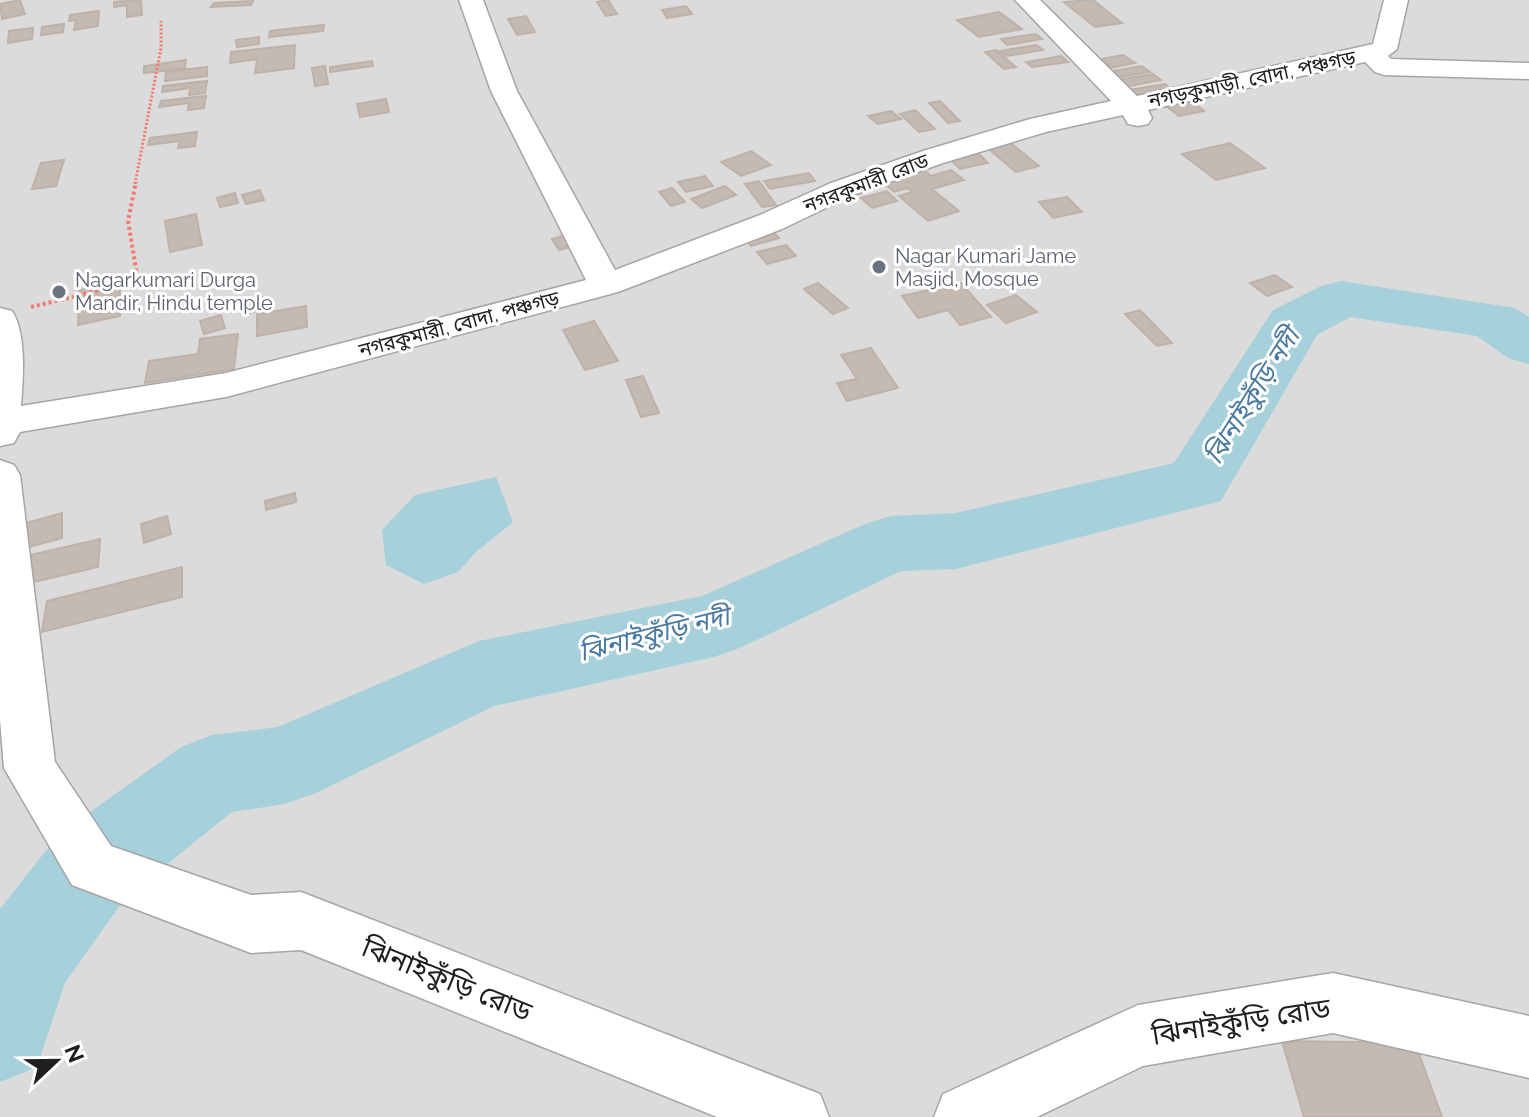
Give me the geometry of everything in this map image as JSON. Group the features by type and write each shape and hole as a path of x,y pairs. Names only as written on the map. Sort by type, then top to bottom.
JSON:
{"street":[{"path":"471,0 504,91 606,285"},
{"path":"1027,0 1135,111"},
{"path":"1396,0 1384,49 1371,53 1384,67 1529,71"},
{"name":"নগড়কুমাড়ী, বোদা, পঞ্চগড়","path":"1135,111 1371,53"},
{"name":"নগরকুমারী রোড","path":"606,285 771,222 868,180 1040,125 1135,111"},
{"name":"নগরকুমারী, বোদা, পঞ্চগড়","path":"1,422 226,385 606,285"},
{"path":"0,433 5,371 15,313"},
{"name":"ঝিনাইকুঁড়ি রোড","path":"0,475 30,768 92,866 251,924 301,921 797,1117"},
{"name":"ঝিনাইকুঁড়ি রোড","path":"966,1117 1138,1036 1333,1003 1529,1047"}],"path":[{"path":"15,313 138,281 128,221 161,48 161,21"}],"shaded area":[{"path":"0,0 1529,0 1529,1117 0,1117"}],"water":[{"path":"496,477 513,522 477,551 458,572 424,584 386,565 382,530 415,495"}],"building":[{"path":"20,0 25,14 2,19 0,4"},
{"path":"141,0 142,15 127,17 127,5 114,7 114,2"},
{"path":"608,0 617,14 606,16 597,2"},
{"path":"1093,0 1122,23 1095,27 1064,2"},
{"path":"253,1 251,5 211,7 214,3"},
{"path":"686,6 692,14 667,18 662,10"},
{"path":"99,11 98,26 74,30 76,20 69,21 70,15"},
{"path":"999,12 1022,29 979,37 957,20"},
{"path":"526,16 535,32 517,35 508,19"},
{"path":"64,24 63,32 41,35 42,27"},
{"path":"324,25 323,31 269,37 270,31"},
{"path":"33,28 32,39 8,43 9,31"},
{"path":"1036,34 1042,39 1007,45 1001,39"},
{"path":"259,37 259,44 237,47 236,40"},
{"path":"295,45 294,68 255,73 257,59 230,63 231,52"},
{"path":"1036,45 1043,50 1007,56 1000,51"},
{"path":"996,50 1016,67 1004,69 985,52"},
{"path":"1123,55 1135,63 1111,68 1100,59"},
{"path":"1061,56 1068,62 1032,67 1026,62"},
{"path":"186,60 185,68 144,73 144,66"},
{"path":"372,61 373,66 330,72 330,67"},
{"path":"325,66 328,84 315,86 312,68"},
{"path":"1142,66 1150,72 1114,78 1106,72"},
{"path":"207,67 207,76 165,81 166,72"},
{"path":"1153,74 1161,80 1125,87 1117,80"},
{"path":"207,81 205,93 189,95 190,88 162,92 163,86"},
{"path":"1165,84 1173,90 1136,96 1128,90"},
{"path":"206,96 204,108 188,110 189,103 159,107 161,101"},
{"path":"386,99 389,112 360,117 357,104"},
{"path":"940,101 960,121 948,123 929,103"},
{"path":"1191,101 1204,111 1179,116 1166,106"},
{"path":"915,110 935,129 919,132 900,114"},
{"path":"891,111 901,119 878,124 868,116"},
{"path":"197,132 195,146 178,148 180,141 148,145 150,138"},
{"path":"1007,140 1039,166 1016,172 985,146"},
{"path":"1230,143 1265,168 1216,180 1182,154"},
{"path":"751,151 771,165 741,176 721,162"},
{"path":"977,152 988,163 960,169 949,158"},
{"path":"64,160 56,186 32,189 41,163"},
{"path":"924,170 931,176 951,170 964,180 932,189 959,211 928,221 899,196 912,192 907,188 894,192 883,182"},
{"path":"809,173 815,181 770,189 764,181"},
{"path":"705,176 713,186 686,192 678,182"},
{"path":"759,181 776,205 762,207 745,184"},
{"path":"725,186 736,195 702,208 691,199"},
{"path":"672,188 685,202 671,206 659,192"},
{"path":"260,190 264,200 246,204 242,195"},
{"path":"887,191 897,201 872,208 861,198"},
{"path":"235,193 238,203 220,207 217,198"},
{"path":"1067,197 1082,212 1053,218 1039,202"},
{"path":"196,214 202,245 170,252 165,221"},
{"path":"769,228 779,238 751,246 741,235"},
{"path":"581,231 589,242 559,250 552,239"},
{"path":"786,245 796,256 767,264 757,252"},
{"path":"1275,275 1292,287 1267,296 1250,283"},
{"path":"120,282 120,316 78,325 79,290"},
{"path":"818,283 848,308 833,314 804,289"},
{"path":"961,283 991,317 960,325 948,310 918,318 902,296"},
{"path":"1016,295 1037,312 1006,323 987,305"},
{"path":"262,297 267,308 246,314 242,302"},
{"path":"306,306 307,327 257,336 257,314"},
{"path":"1140,310 1172,343 1157,346 1125,314"},
{"path":"221,315 225,328 204,334 200,321"},
{"path":"594,321 618,361 585,370 563,330"},
{"path":"238,334 234,369 145,383 149,361 198,354 200,339"},
{"path":"871,348 898,388 847,401 837,383 857,379 841,355"},
{"path":"643,376 659,413 641,417 626,380"},
{"path":"295,493 296,502 266,510 265,501"},
{"path":"62,513 62,538 0,555 0,530"},
{"path":"167,516 171,534 144,543 141,524"},
{"path":"100,539 98,567 0,590 0,562"},
{"path":"182,567 182,597 42,632 47,601"},
{"path":"1282,1041 1415,1043 1442,1117 1304,1117"}],"waterway":[{"name":"ঝিনাইকুঁড়ি নদী","path":"0,1030 23,959 92,866 212,775 285,765 479,675 714,625 891,544 956,541 1197,483 1294,323 1341,298 1494,321 1529,345"}],"place":[{"name":"Nagar Kumari Jame Masjid, Mosque","path":"879,267"},
{"name":"Nagarkumari Durga Mandir, Hindu temple","path":"59,292"}]}
